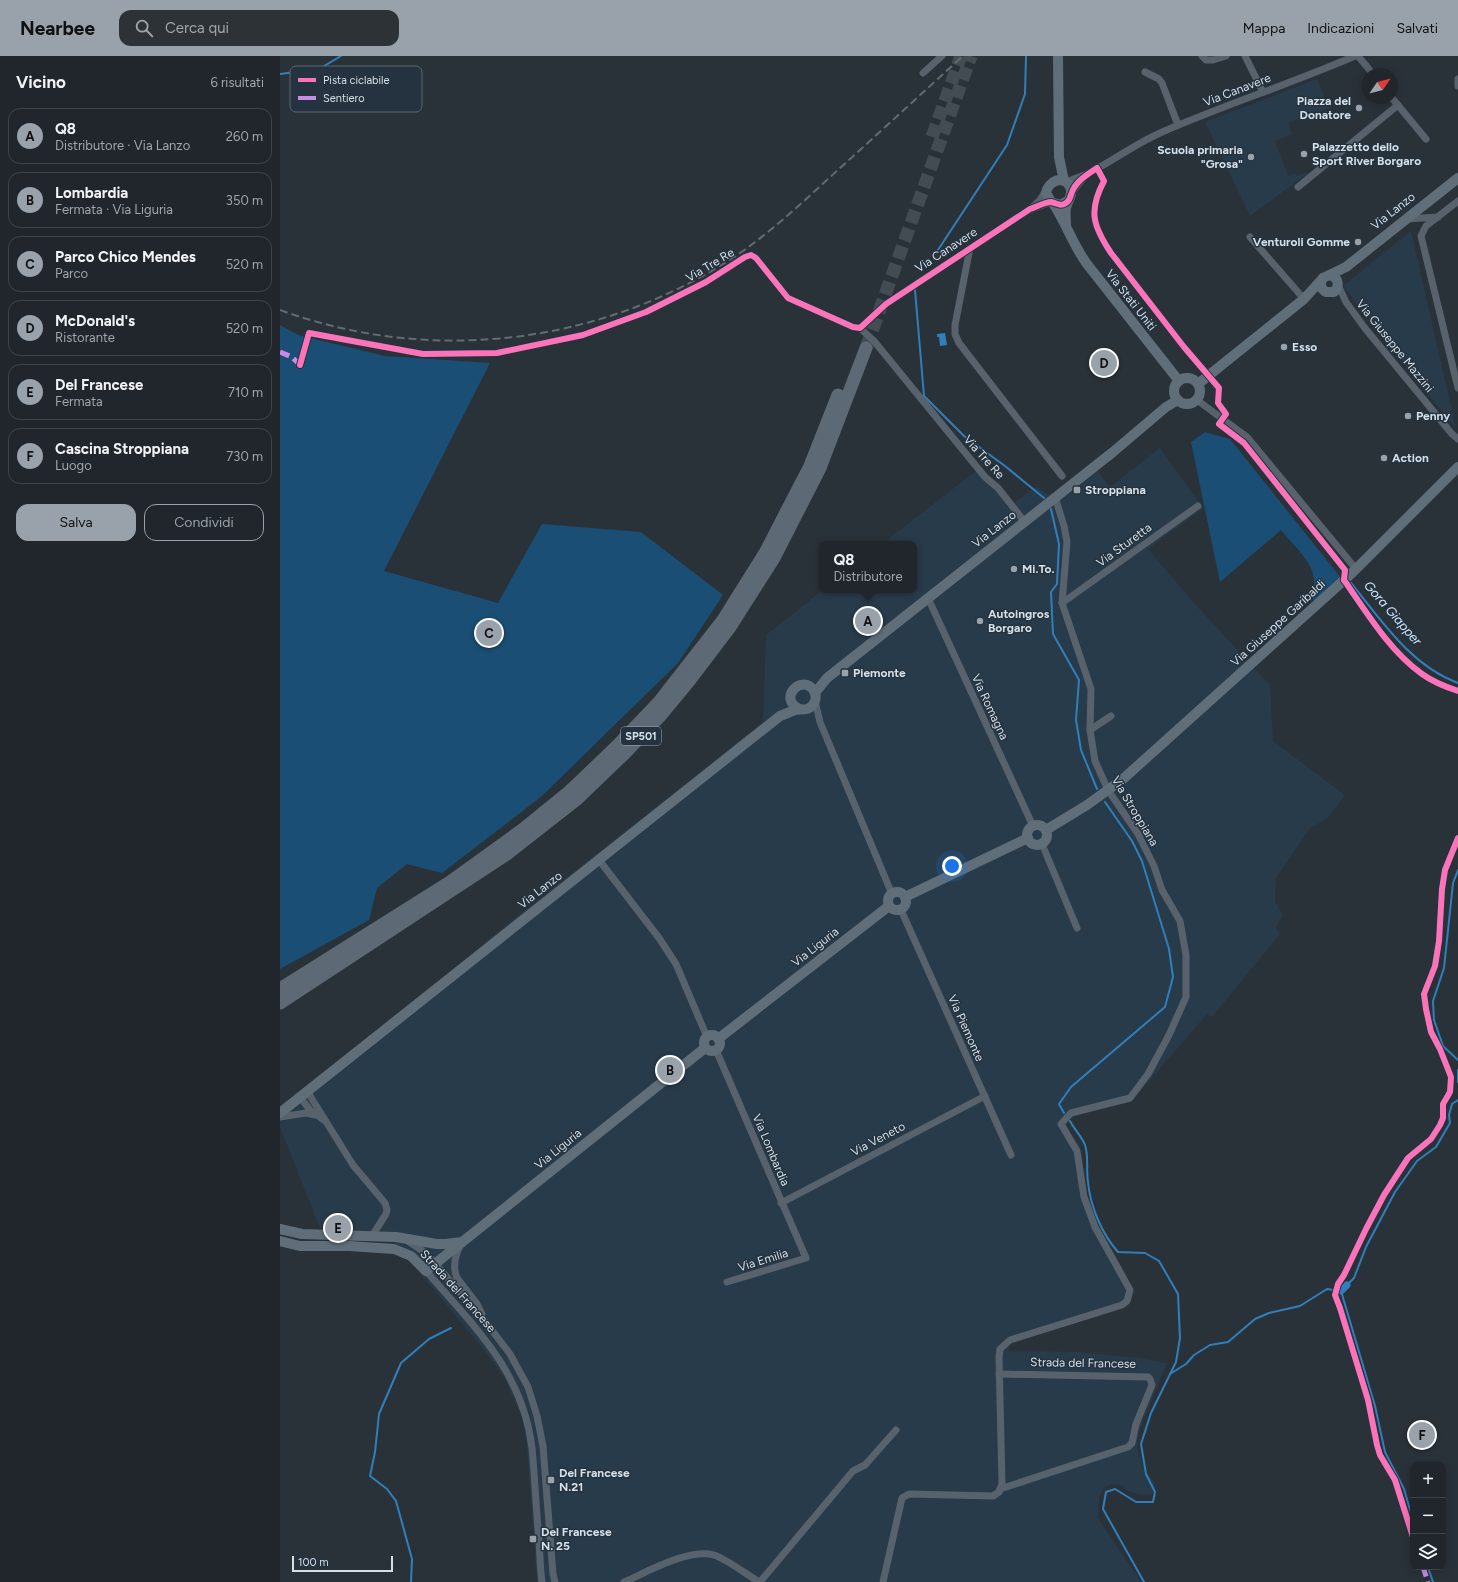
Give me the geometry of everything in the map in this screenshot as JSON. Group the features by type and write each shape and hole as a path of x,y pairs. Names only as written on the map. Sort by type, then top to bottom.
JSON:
{"highway":[{"name":"SP501","path":"280,989 450,882 522,830 570,791 616,747 659,702 723,620 765,553 810,466 862,347 820,468 774,558 730,627 660,716 625,753 576,800 507,854 280,1003"}],"street":[{"path":"923,73 942,56"},
{"path":"1058,56 1059,157 1065,182"},
{"path":"1202,56 1206,60 1213,60 1226,56"},
{"path":"1245,56 1263,92"},
{"name":"Via Canavere","path":"1065,182 1087,174 1143,141 1178,125 1354,56"},
{"path":"1358,56 1368,68"},
{"path":"1145,72 1159,79 1162,83 1178,125"},
{"path":"1458,78 1458,86"},
{"path":"1298,187 1398,105 1426,139"},
{"path":"1048,187 1057,180 1065,182 1070,186 1070,196 1060,205 1052,203 1047,197 1048,187 1059,157"},
{"name":"Via Canavere","path":"1070,196 1087,174"},
{"name":"Via Lanzo","path":"1198,384 1304,299 1331,284 1346,267 1404,219 1458,178"},
{"name":"Via Canavere","path":"860,328 886,304 1030,209 1040,200 1048,187"},
{"name":"Via Stati Uniti","path":"1068,232 1066,207 1070,196"},
{"path":"1458,201 1426,226 1421,236 1458,388"},
{"name":"Via Canavere","path":"1030,209 1052,203"},
{"name":"Via Stati Uniti","path":"1052,203 1060,214 1068,232 1087,264 1178,381"},
{"path":"1404,219 1438,217"},
{"path":"1250,237 1304,299"},
{"path":"970,248 955,325 959,343 1062,476"},
{"name":"Via Tre Re","path":"646,312 706,282 745,257 751,255 756,258 788,298 853,327 860,328 874,341 985,477 998,488 1024,521"},
{"name":"Via Lanzo","path":"1304,299 1331,284"},
{"name":"Via Giuseppe Mazzini","path":"1331,284 1369,333 1458,440"},
{"path":"1183,378 1189,378 1198,384 1200,394 1197,400 1187,404 1178,400 1174,390 1178,381 1183,378"},
{"name":"Via Lanzo","path":"813,693 827,678 1113,452 1166,407 1178,400"},
{"path":"1197,400 1247,437 1351,574"},
{"name":"Via Giuseppe Garibaldi","path":"1108,790 1123,779 1199,712 1351,574 1458,467"},
{"name":"Via Stroppiana","path":"999,1374 1000,1349 1010,1340 1122,1305 1127,1302 1130,1290 1093,1222 1084,1196 1077,1151 1061,1124 1071,1113 1130,1098 1148,1074 1169,1035 1186,997 1186,955 1180,921 1162,890 1154,866 1138,834 1108,790 1095,761 1090,730 1091,689 1062,603 1067,542 1064,526 1055,497"},
{"name":"Via Sturetta","path":"1062,603 1198,506"},
{"name":"Via Romagna","path":"928,598 1033,826"},
{"path":"820,722 815,715 793,706 790,698 792,691 797,686 801,685 813,693 820,722 892,894"},
{"path":"802,710 811,707 813,693"},
{"name":"Via Lanzo","path":"280,1113 780,716 790,698"},
{"name":"Via Lanzo","path":"780,716 802,710"},
{"path":"1090,730 1111,716"},
{"path":"1046,830 1087,805 1108,790"},
{"path":"1033,826 1042,826 1046,830 1046,839 1042,844 1030,842 1028,838 1029,830 1033,826"},
{"path":"905,896 1028,838"},
{"path":"1042,844 1078,928"},
{"path":"599,860 659,938 676,964 707,1037 704,1043 711,1049 720,1046 718,1039 713,1036 707,1037"},
{"path":"900,893 905,896 906,905 901,910 895,910 889,906 888,900 892,894 900,893"},
{"name":"Via Liguria","path":"718,1039 889,906"},
{"name":"Via Piemonte","path":"901,910 1011,1155"},
{"name":"Via Liguria","path":"426,1271 711,1049"},
{"name":"Via Lombardia","path":"711,1049 806,1258"},
{"path":"303,1094 316,1115"},
{"path":"303,1094 327,1122 353,1164 385,1204 387,1210 386,1214 372,1236"},
{"name":"Via Veneto","path":"781,1203 985,1096"},
{"path":"280,1117 306,1113 316,1115 327,1122"},
{"name":"Strada del Francese","path":"280,1229 302,1234 396,1237 417,1246 427,1254 485,1322 510,1354 528,1387 539,1424 543,1446 549,1531 555,1582"},
{"path":"396,1237 437,1244 454,1244 464,1241"},
{"name":"Strada del Francese","path":"280,1241 300,1246 349,1246 394,1249 411,1256 479,1332 501,1361 508,1373 517,1392 528,1427 532,1448 542,1582"},
{"path":"464,1241 455,1257 455,1273 457,1278 477,1304 485,1322"},
{"name":"Via Emilia","path":"727,1282 806,1258"},
{"path":"508,1373 518,1367"},
{"path":"999,1374 1002,1484 1000,1489"},
{"name":"Strada del Francese","path":"884,1582 902,1498 909,1494 993,1496 999,1492 1000,1489 1128,1447 1132,1443 1136,1424 1152,1385 1148,1377 999,1374"},
{"path":"528,1427 539,1424"},
{"path":"624,1582 684,1556 701,1553 719,1557 760,1582 853,1471 865,1465 896,1430"},
{"path":"538,1532 549,1531"}],"shaded area":[{"name":"Scuola primaria \"Grosa\"","path":"1317,79 1329,108 1317,113 1314,112 1288,123 1292,134 1275,141 1288,176 1296,173 1297,176 1307,172 1307,174 1250,216 1205,122"},
{"path":"1411,231 1456,429 1343,286"},
{"path":"280,325 298,335 385,356 490,363 384,571 498,603 542,524 641,532 723,595 678,663 542,796 442,873 407,864 377,888 369,920 280,969"},
{"path":"945,333 947,345 940,346 939,337 937,337 937,334"},
{"path":"1205,432 1230,439 1341,578 1315,602 1311,597 1314,587 1314,578 1311,569 1301,553 1281,530 1220,582 1191,442"},
{"path":"1160,448 1203,508 1148,549 1193,602 1270,685 1273,741 1345,795 1328,818 1310,828 1276,878 1275,902 1283,915 1276,928 1280,934 1212,1017 1207,1014 1131,1102 1070,1116 1067,1121 1066,1127 1079,1145 1082,1156 1087,1202 1103,1237 1133,1288 1130,1301 1010,1343 1009,1351 1077,1352 1139,1358 1167,1363 1139,1431 1137,1449 1143,1466 1154,1482 1155,1488 1152,1494 1141,1495 1128,1491 1122,1485 1113,1484 1105,1487 1099,1497 1098,1518 1141,1582 537,1582 527,1448 523,1421 506,1381 491,1359 466,1328 385,1231 321,1231 280,1127 280,1113 504,927 763,722 766,635 819,593 917,593 917,541 886,541 981,467 1014,503 1036,486 1047,494 1062,500 1098,471 1110,487"}],"waterway":[{"path":"324,66 341,56"},
{"path":"936,253 1007,145 1025,94 1026,56"},
{"path":"280,74 290,73"},
{"path":"915,290 924,396 964,436 1005,466 1044,498"},
{"path":"1051,509 1059,544 1057,584 1051,592 1053,634 1079,680 1076,720 1081,750 1097,789"},
{"name":"Gora Giapper","path":"1351,583 1411,654 1441,675 1458,683"},
{"path":"1064,1113 1059,1104 1071,1087 1165,1007 1173,977 1169,949 1142,861 1132,841 1105,802"},
{"name":"Gora Giapper","path":"1458,870 1453,883 1444,968 1433,1001 1434,1020 1443,1046 1458,1060"},
{"name":"Gora Giapper","path":"1458,1070 1458,1082"},
{"name":"Gora Giapper","path":"1347,1285 1354,1278 1366,1247 1395,1192 1417,1161 1436,1147 1450,1123 1449,1115 1452,1104 1458,1100"},
{"path":"1070,1121 1085,1145 1087,1154 1087,1177 1091,1201 1107,1237 1118,1252 1145,1253 1159,1261 1178,1294 1180,1338 1176,1362 1151,1413 1141,1444 1146,1474 1155,1492 1153,1502 1136,1502 1115,1489 1106,1492 1103,1509 1144,1582"},
{"name":"Gora Giapper","path":"1341,1291 1347,1285"},
{"path":"1170,1374 1186,1364 1194,1355 1210,1345 1228,1342 1255,1319 1269,1313 1300,1306 1327,1289 1341,1291 1375,1406 1385,1452 1404,1489 1410,1510"},
{"path":"411,1582 412,1559 396,1501 387,1489 370,1476 375,1452 379,1414 401,1363 429,1339 451,1328"},
{"path":"1429,1570 1433,1582"}],"tunnel":[{"path":"932,137 961,56"},
{"path":"866,348 971,56"}],"railway":[{"path":"280,310 338,327 397,338 457,341 517,337 575,326 633,308 688,284 740,253 779,223 803,202 963,56"}],"marked path":[{"path":"280,352 292,357 300,365"},
{"path":"1424,1570 1428,1582"}],"cycle path":[{"path":"300,365 309,333 423,354 497,353 583,335 646,312 706,282 745,257 751,255 756,258 788,298 853,327 860,328 886,304 1030,209 1049,202 1060,205 1068,202 1076,184 1097,168 1104,181 1094,210 1100,235 1111,253 1184,347 1219,388 1218,403 1226,414 1219,424 1244,443 1345,570 1344,580"},
{"path":"1344,580 1370,618 1399,654 1426,677 1458,691"},
{"path":"1412,1534 1395,1480 1380,1455 1368,1400 1335,1295 1338,1284 1384,1195 1408,1158 1431,1139 1440,1125 1443,1118 1443,1104 1450,1092 1451,1077 1440,1049 1431,1032 1424,994 1435,966 1439,941 1442,889 1445,870 1458,838"}],"place":[{"name":"Piazza del Donatore","path":"1359,108"},
{"name":"Palazzetto dello Sport River Borgaro","path":"1304,154"},
{"name":"Scuola primaria \"Grosa\"","path":"1251,157"},
{"name":"Venturoli Gomme","path":"1358,242"},
{"name":"Esso","path":"1284,347"},
{"name":"McDonald's","path":"1104,363"},
{"name":"Penny","path":"1408,416"},
{"name":"Action","path":"1384,458"},
{"name":"Stroppiana","path":"1077,490"},
{"name":"Mi.To.","path":"1014,569"},
{"name":"Q8","path":"868,621"},
{"name":"Autoingros Borgaro","path":"980,621"},
{"name":"Parco Chico Mendes","path":"489,633"},
{"name":"Piemonte","path":"845,673"},
{"name":"Lombardia","path":"670,1070"},
{"name":"Del Francese","path":"338,1228"},
{"name":"Cascina Stroppiana","path":"1422,1435"},
{"name":"Del Francese N.21","path":"551,1480"},
{"name":"Del Francese N. 25","path":"533,1539"}]}
